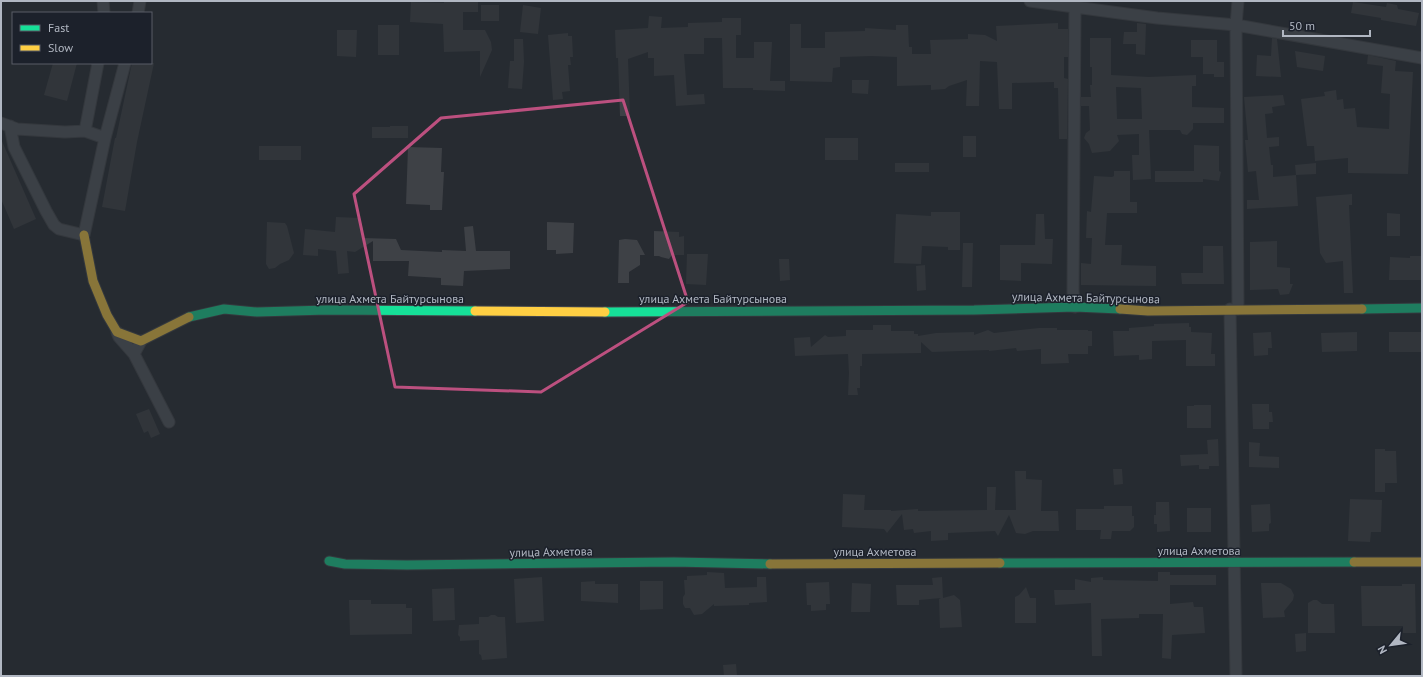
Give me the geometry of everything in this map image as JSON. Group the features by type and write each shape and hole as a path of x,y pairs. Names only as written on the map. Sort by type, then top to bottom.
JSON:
{"street":[{"path":"103,1 104,12"},
{"path":"138,12 140,1"},
{"path":"1030,1 1157,18 1236,25 1422,58"},
{"path":"1236,676 1233,563 1236,25 1238,1"},
{"path":"1075,307 1074,192 1076,8"},
{"path":"84,130 98,64"},
{"path":"125,64 105,138 84,235 93,280 107,315 119,337 134,354 169,422"},
{"path":"5,124 17,129 65,132 84,130 105,138"},
{"path":"5,124 14,147 54,225 59,229 84,235"},
{"name":"улица Ахмета Байтурсынова","path":"141,341 188,317 224,309 256,312 327,310 689,312 974,310 1075,307 1148,311 1422,308"},
{"path":"117,332 141,341 134,354"},
{"name":"улица Ахметова","path":"329,561 345,564 407,565 674,562 770,564 1422,562"}],"highlighted area":[{"path":"623,100 688,302 541,392 395,387 354,194 441,118"}],"building":[{"path":"444,1 478,1 478,12 463,12 463,30 485,30 491,42 492,50 480,77 480,51 444,52 443,24 410,22 411,2 444,3"},
{"path":"1353,2 1386,7 1387,3 1397,5 1398,9 1419,13 1416,26 1351,13"},
{"path":"481,5 499,5 499,21 481,21"},
{"path":"523,5 541,8 538,34 520,32"},
{"path":"649,16 662,17 661,28 688,27 688,23 722,22 722,18 741,18 741,35 736,35 736,58 754,58 754,42 772,42 770,81 785,81 785,91 753,90 753,88 723,88 722,38 704,38 704,54 684,54 687,95 704,94 705,104 676,106 674,75 654,76 654,58 648,58 648,52 628,59 630,116 620,116 618,58 616,58 615,30 648,28"},
{"path":"1058,23 1058,29 1068,29 1068,57 1064,57 1064,78 1068,79 1067,139 1059,139 1058,88 1054,88 1054,82 1012,83 1012,109 999,109 997,62 980,61 979,106 966,106 967,80 949,86 945,89 931,90 931,85 897,86 897,57 840,57 840,67 833,68 832,82 790,81 790,24 801,24 801,48 825,48 825,32 865,31 865,28 896,30 896,25 908,25 909,47 912,47 912,54 931,54 930,40 968,39 968,34 985,35 997,41 996,26"},
{"path":"1137,23 1146,24 1145,55 1136,54 1136,44 1123,44 1124,32 1137,32"},
{"path":"378,25 399,25 399,55 378,55"},
{"path":"337,30 357,30 356,57 337,56"},
{"path":"568,33 568,36 572,36 573,57 570,57 571,65 568,65 570,91 562,92 563,99 553,100 548,35"},
{"path":"1090,38 1111,38 1111,75 1149,77 1196,75 1196,86 1192,86 1192,107 1224,108 1224,123 1193,123 1193,129 1187,135 1182,134 1180,130 1149,130 1151,179 1133,180 1132,155 1139,155 1139,134 1117,135 1119,141 1110,151 1092,153 1089,144 1084,138 1086,133 1090,130 1089,106 1081,106 1081,97 1091,97 1090,85 1092,85 1092,67 1090,67","holes":["1116,87 1141,88 1142,119 1117,119"]},
{"path":"1272,38 1277,39 1281,77 1256,76 1257,55 1271,56"},
{"path":"514,39 523,39 524,62 522,89 508,88 510,61 514,61"},
{"path":"1191,40 1217,40 1217,62 1224,62 1224,77 1214,77 1214,74 1203,74 1203,57 1191,57"},
{"path":"1295,51 1325,56 1323,71 1297,67"},
{"path":"1368,55 1396,61 1395,71 1413,72 1408,174 1348,173 1348,158 1315,161 1314,146 1307,146 1301,99 1325,96 1324,92 1336,90 1337,100 1343,99 1344,109 1355,108 1357,127 1389,129 1390,94 1381,93 1383,66 1367,64"},
{"path":"154,63 137,142 125,211 102,207 132,64"},
{"path":"53,64 77,64 67,101 44,95"},
{"path":"852,80 869,80 868,94 852,93"},
{"path":"1283,95 1285,105 1272,107 1273,113 1265,114 1267,138 1279,137 1279,146 1269,147 1271,165 1273,165 1273,177 1296,175 1298,206 1247,209 1247,200 1259,200 1256,171 1248,172 1245,140 1248,140 1244,97"},
{"path":"408,126 408,138 372,138 372,127"},
{"path":"963,136 976,136 976,157 963,157"},
{"path":"825,138 858,138 858,160 825,160"},
{"path":"1,139 36,219 14,229 1,199"},
{"path":"1194,145 1219,146 1219,171 1221,172 1219,181 1203,179 1203,182 1155,182 1155,171 1194,171"},
{"path":"259,146 301,146 301,160 259,160"},
{"path":"408,147 442,148 441,172 444,172 442,210 430,210 430,205 406,204"},
{"path":"895,163 929,163 929,172 895,172"},
{"path":"1316,163 1316,174 1296,175 1295,165"},
{"path":"1114,171 1130,171 1130,202 1137,202 1137,213 1107,213 1105,245 1122,245 1121,265 1156,266 1156,286 1081,285 1081,263 1091,264 1092,238 1086,238 1087,211 1091,212 1094,176 1112,177 1114,176"},
{"path":"1352,194 1352,205 1349,205 1353,293 1344,293 1343,261 1326,263 1320,253 1316,197"},
{"path":"931,212 960,212 960,250 948,250 948,247 922,246 921,264 894,263 896,214 931,216"},
{"path":"1387,213 1400,214 1400,236 1387,236"},
{"path":"1036,214 1044,214 1045,239 1053,239 1052,264 1021,263 1021,281 1000,280 1000,245 1035,245"},
{"path":"336,217 360,218 363,238 396,239 401,250 442,252 442,250 466,251 464,227 473,226 476,251 510,251 510,269 464,271 463,286 441,285 441,278 408,276 409,261 373,261 373,241 355,252 347,251 349,273 338,274 336,251 318,249 318,256 303,255 305,229 335,232"},
{"path":"267,222 285,223 294,253 289,260 275,268 269,269 266,264"},
{"path":"547,222 574,223 573,253 556,254 556,250 547,250"},
{"path":"654,231 679,232 679,237 684,236 684,255 672,255 669,259 654,256"},
{"path":"619,240 637,240 645,255 640,255 640,265 629,272 629,283 618,283"},
{"path":"1277,241 1277,267 1290,268 1290,284 1293,284 1289,294 1280,295 1278,289 1250,290 1250,242"},
{"path":"963,243 973,243 972,287 962,287"},
{"path":"1203,246 1223,246 1224,284 1182,284 1181,273 1203,273"},
{"path":"687,254 708,254 706,285 686,284"},
{"path":"1410,256 1422,256 1422,280 1389,280 1390,257 1410,258"},
{"path":"779,259 789,259 790,280 780,281"},
{"path":"925,265 926,290 917,291 916,266"},
{"path":"1189,323 1191,332 1212,333 1211,354 1215,354 1215,366 1186,366 1186,340 1152,341 1152,359 1139,360 1139,355 1114,356 1113,331 1129,331 1129,328 1154,326 1154,324"},
{"path":"873,325 891,325 891,331 914,331 914,334 918,334 918,336 936,333 974,332 974,335 988,330 994,333 1039,328 1057,328 1057,330 1088,330 1092,331 1092,346 1088,346 1088,354 1068,354 1069,363 1041,364 1041,349 1017,351 1016,348 989,351 932,352 921,342 921,353 862,354 862,366 860,366 860,388 857,388 858,395 848,395 848,354 795,356 794,338 810,337 811,347 825,335 828,337 846,336 846,330 873,330"},
{"path":"1271,332 1272,348 1268,348 1268,355 1254,356 1253,333"},
{"path":"1357,332 1357,351 1322,352 1321,333"},
{"path":"1389,332 1422,332 1422,352 1389,352"},
{"path":"1252,404 1269,404 1269,412 1272,412 1273,422 1269,422 1269,429 1253,429"},
{"path":"1211,405 1211,428 1187,428 1187,406"},
{"path":"149,409 160,434 151,438 148,431 144,433 136,414"},
{"path":"1218,439 1219,466 1209,466 1209,469 1199,469 1199,465 1181,466 1180,455 1208,454 1207,440"},
{"path":"1249,442 1260,443 1259,456 1279,457 1279,468 1249,467"},
{"path":"1375,449 1396,451 1397,483 1385,483 1385,492 1375,492"},
{"path":"1113,469 1122,469 1123,484 1114,485"},
{"path":"1015,471 1026,471 1026,479 1042,480 1041,511 1058,511 1059,531 1033,531 1025,534 1016,533 1009,515 998,536 995,531 948,533 948,540 931,541 931,531 914,533 913,529 904,530 902,514 887,533 884,529 842,527 843,494 865,495 864,510 987,510 987,487 996,487 995,510 1016,510"},
{"path":"1350,499 1382,500 1381,532 1371,532 1370,542 1348,541"},
{"path":"1156,502 1169,502 1170,531 1157,532 1157,524 1154,524"},
{"path":"1270,504 1271,523 1269,524 1269,531 1252,532 1251,505"},
{"path":"1104,506 1132,506 1134,527 1130,531 1112,531 1111,539 1100,539 1101,530 1076,530 1076,509 1104,509"},
{"path":"1187,508 1211,508 1211,532 1187,532"},
{"path":"707,572 724,573 725,588 757,587 757,577 766,577 767,602 749,603 749,605 714,606 714,604 702,614 694,615 690,608 685,608 683,604 683,597 685,594 684,580 687,580 687,576 707,575"},
{"path":"1158,572 1170,572 1170,575 1216,575 1216,585 1170,585 1170,604 1193,602 1194,607 1203,607 1205,633 1172,635 1171,659 1162,658 1163,614 1139,614 1139,618 1101,619 1102,656 1092,656 1091,603 1055,605 1054,590 1075,590 1075,579 1091,582 1091,578 1103,577 1103,580 1158,581"},
{"path":"542,577 544,621 516,623 514,579"},
{"path":"942,577 943,598 954,595 960,600 962,627 940,628 939,599 941,598 919,600 919,605 897,605 896,585 933,585 932,578"},
{"path":"595,581 595,584 618,584 618,603 581,601 581,582"},
{"path":"640,581 663,581 663,609 640,610"},
{"path":"829,582 830,604 826,604 826,610 811,611 811,605 807,605 806,583"},
{"path":"852,583 871,584 870,612 851,612"},
{"path":"1261,583 1281,583 1291,589 1294,595 1293,600 1284,611 1285,617 1263,618"},
{"path":"1402,584 1415,584 1416,633 1403,633 1403,626 1362,626 1361,586 1402,586"},
{"path":"1026,587 1030,598 1036,598 1036,623 1015,623 1015,597 1019,595"},
{"path":"454,588 455,620 433,621 432,589"},
{"path":"349,600 371,600 371,604 406,604 406,608 412,608 412,634 350,635"},
{"path":"1313,600 1317,600 1322,604 1334,604 1335,633 1308,633 1308,603"},
{"path":"491,615 505,617 507,658 482,660 481,655 479,654 479,640 460,641 460,637 458,635 459,625 479,624 479,617 488,617"},
{"path":"1306,633 1306,651 1296,652 1295,634"},
{"path":"736,664 737,676 724,676 723,665"}],"traffic: fast":[{"path":"605,312 974,310 1075,307 1120,309"},
{"path":"1362,309 1422,308"},
{"path":"189,317 224,309 257,312 327,310 475,311"},
{"path":"329,561 345,564 407,565 674,562 770,564"},
{"path":"1000,563 1354,562"}],"traffic: slow":[{"path":"84,235 93,281 107,315 117,332 141,341 189,317"},
{"path":"1120,309 1148,311 1362,309"},
{"path":"475,311 605,312"},
{"path":"1354,562 1422,562"},
{"path":"770,564 1000,563"}]}
